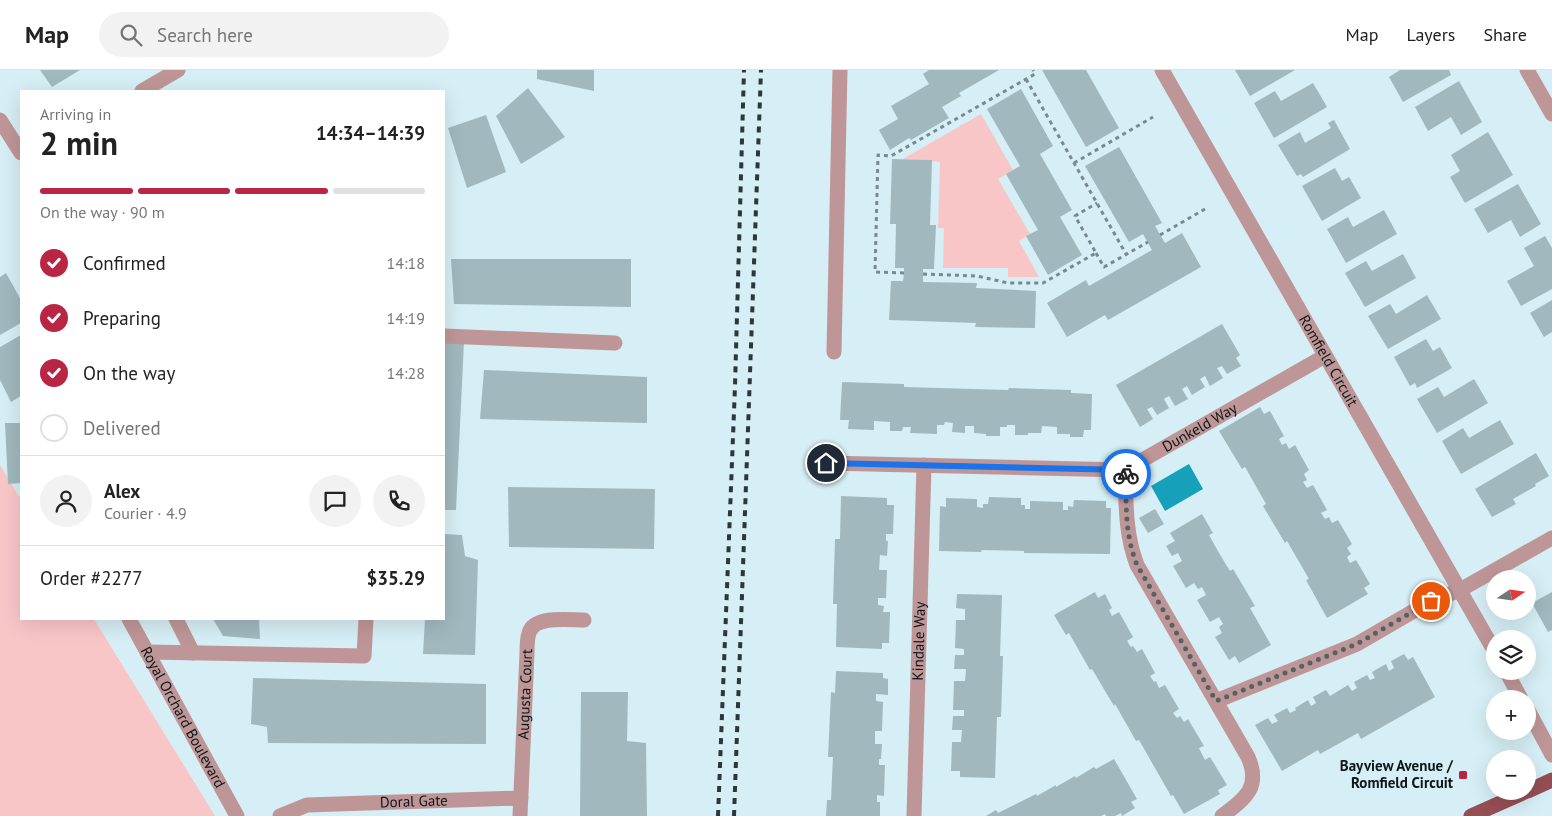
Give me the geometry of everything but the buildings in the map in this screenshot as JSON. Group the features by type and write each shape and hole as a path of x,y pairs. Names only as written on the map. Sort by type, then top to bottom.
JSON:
{"main road":[{"path":"1536,787 1552,780"},
{"path":"1471,816 1507,800"}],"street":[{"path":"144,90 178,70"},
{"path":"834,352 840,70"},
{"name":"Romfield Circuit","path":"1162,70 1486,636"},
{"path":"1527,70 1552,114"},
{"path":"0,120 20,151"},
{"path":"445,336 614,343"},
{"name":"Dunkeld Way","path":"1125,470 1325,356"},
{"path":"826,463 1125,470 1127,524 1132,551 1137,565 1248,757 1254,775 1249,792 1236,806 1222,816"},
{"name":"Kindale Way","path":"914,816 924,465"},
{"path":"1216,701 1357,644 1431,601 1460,590 1552,538"},
{"name":"Augusta Court","path":"520,816 529,631 538,622 552,619 584,620"},
{"name":"Royal Orchard Boulevard","path":"130,620 237,816"},
{"path":"177,620 194,653"},
{"path":"147,652 364,656 366,620"},
{"path":"1536,725 1552,755"},
{"name":"Doral Gate","path":"280,816 307,805 521,798"}],"path":[{"path":"904,273 875,272 878,156 892,156 1035,74 1033,70"},
{"path":"1026,79 1126,254"},
{"path":"1074,163 1153,117"},
{"path":"1097,203 1075,216 1104,267 1148,242"},
{"path":"1160,234 1205,209"},
{"path":"923,274 977,276 1008,283 1043,284 1096,253"}],"shaded area":[{"path":"981,114 1013,170 998,179 1030,234 1019,241 1039,277 1008,277 1008,268 943,268 944,228 938,228 940,162 903,159"},
{"path":"0,465 20,498 20,620 95,620 215,816 0,816"}],"water":[{"path":"1189,464 1203,489 1165,511 1151,486"}],"railway":[{"path":"718,816 735,386 744,70"},
{"path":"734,816 761,70"}],"way so far":[{"path":"1126,474 1127,524 1132,551 1137,565 1216,701 1368,639 1431,601"}],"place":[{"name":"Bayview Avenue / Romfield Circuit","path":"1463,775"}],"route":[{"path":"826,463 1125,470 1126,474"}]}
